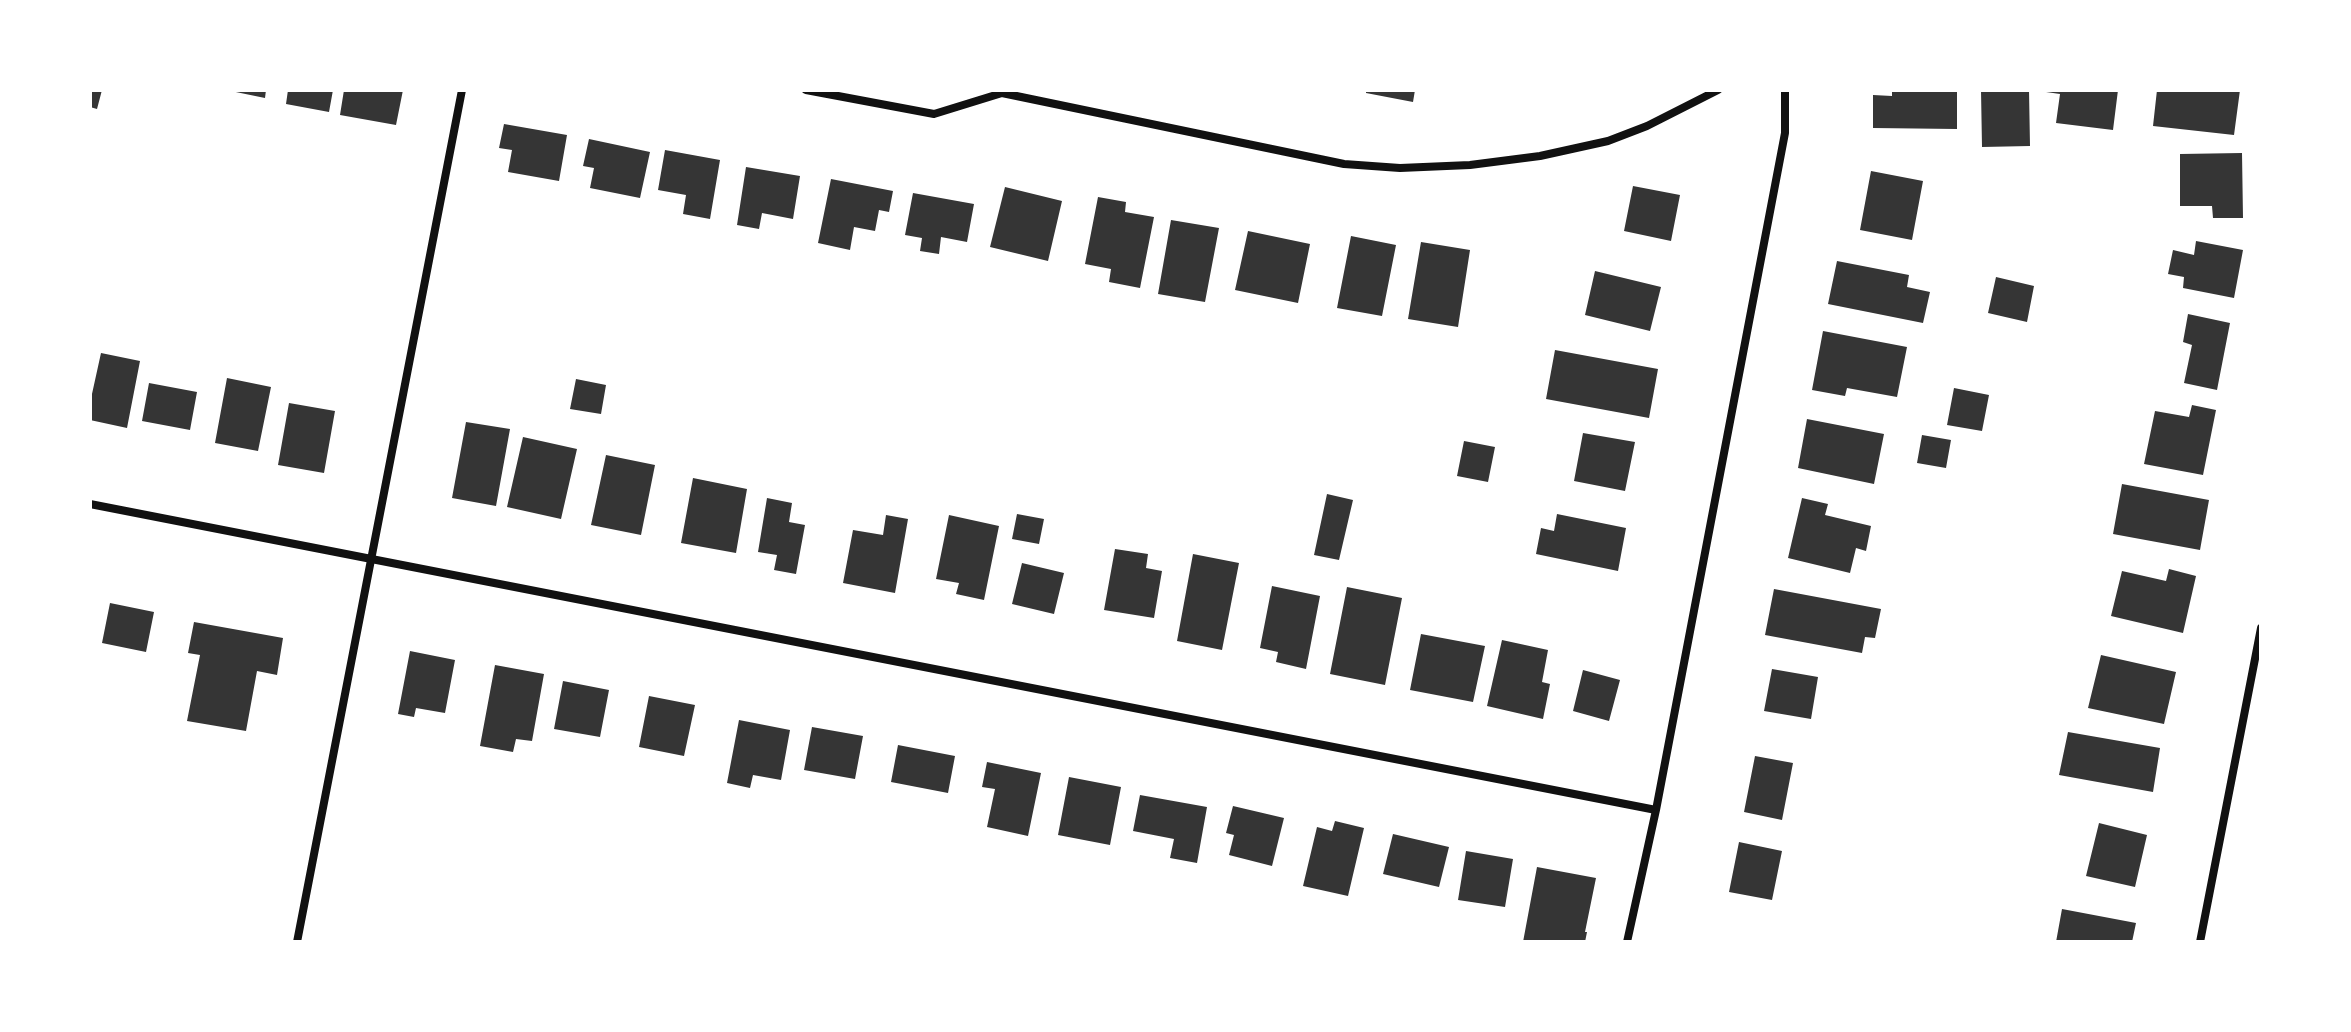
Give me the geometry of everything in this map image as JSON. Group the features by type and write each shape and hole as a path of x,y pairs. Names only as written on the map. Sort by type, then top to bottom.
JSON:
{"street":[{"path":"297,942 462,90"},
{"path":"806,90 934,114 1000,91 1344,164 1400,168 1470,165 1540,156 1608,141 1647,126 1718,90"},
{"path":"1627,942 1656,810 1785,133 1785,90"},
{"path":"90,504 1656,810"},
{"path":"2200,942 2261,628"}],"building":[{"path":"90,90 102,90 97,109 90,107"},
{"path":"226,90 266,90 265,98"},
{"path":"288,90 333,90 329,112 286,104"},
{"path":"344,90 403,90 396,125 340,115"},
{"path":"1366,90 1415,90 1413,102 1366,93"},
{"path":"1892,90 1957,90 1957,129 1873,128 1873,95 1892,96"},
{"path":"1981,90 2029,90 2030,146 1982,147"},
{"path":"2046,90 2118,90 2113,130 2056,123 2060,94"},
{"path":"2157,90 2240,90 2234,135 2153,126"},
{"path":"504,124 567,135 559,181 508,172 512,150 499,148"},
{"path":"589,139 650,152 640,198 590,188 594,168 583,166"},
{"path":"665,150 720,160 710,219 683,214 686,195 658,190"},
{"path":"2242,153 2243,218 2213,218 2212,206 2180,206 2180,154"},
{"path":"746,167 800,176 793,219 762,213 759,229 737,225"},
{"path":"1871,171 1923,181 1912,240 1860,230"},
{"path":"831,179 893,191 889,212 879,210 875,231 854,227 850,250 818,243"},
{"path":"1633,186 1680,195 1671,241 1624,231"},
{"path":"1005,187 1062,201 1048,261 990,247"},
{"path":"913,193 974,204 967,242 941,237 939,254 920,251 922,238 905,235"},
{"path":"1098,197 1126,202 1125,212 1154,217 1140,288 1109,282 1111,269 1085,264"},
{"path":"1171,220 1219,228 1205,302 1158,294"},
{"path":"1248,231 1310,244 1298,303 1235,290"},
{"path":"1351,236 1396,245 1382,316 1337,308"},
{"path":"2196,241 2243,250 2234,298 2183,288 2184,277 2168,274 2173,250 2194,255"},
{"path":"1421,242 1470,250 1458,327 1408,319"},
{"path":"1837,261 1909,275 1907,287 1930,292 1923,323 1828,304"},
{"path":"1595,271 1661,287 1650,331 1585,315"},
{"path":"1996,277 2034,286 2027,322 1988,313"},
{"path":"2188,314 2230,323 2217,390 2184,383 2192,345 2183,342"},
{"path":"1823,331 1907,347 1897,397 1847,388 1845,396 1812,390"},
{"path":"1555,350 1658,369 1649,418 1546,399"},
{"path":"101,353 140,361 127,428 90,420 90,403"},
{"path":"227,378 271,387 258,451 215,443"},
{"path":"576,379 606,385 601,414 570,409"},
{"path":"149,383 197,392 190,430 142,421"},
{"path":"1954,388 1989,395 1982,431 1947,425"},
{"path":"289,403 335,411 324,473 278,465"},
{"path":"2192,405 2216,410 2203,475 2144,464 2155,411 2189,417"},
{"path":"1807,419 1884,434 1874,484 1798,468"},
{"path":"466,422 510,429 496,506 452,498"},
{"path":"1583,433 1635,442 1625,491 1574,481"},
{"path":"1922,435 1951,440 1946,468 1917,463"},
{"path":"523,437 577,449 561,519 507,507"},
{"path":"1464,441 1495,447 1488,482 1457,476"},
{"path":"606,455 655,465 641,535 591,525"},
{"path":"693,478 747,489 736,553 681,543"},
{"path":"2122,484 2209,500 2200,550 2113,534"},
{"path":"1327,494 1353,500 1339,560 1314,555"},
{"path":"767,498 792,503 789,522 805,525 796,574 774,570 777,555 758,552"},
{"path":"1802,498 1828,504 1825,515 1871,526 1866,551 1856,548 1850,573 1788,558"},
{"path":"1017,514 1044,519 1039,544 1012,539"},
{"path":"1557,514 1626,528 1618,571 1536,554 1541,528 1554,531"},
{"path":"886,515 908,519 895,593 843,583 853,530 883,535"},
{"path":"949,515 999,526 984,600 956,594 959,583 936,579"},
{"path":"1115,549 1148,554 1146,568 1162,571 1154,618 1104,610"},
{"path":"1193,554 1239,563 1222,650 1177,641"},
{"path":"1022,563 1064,573 1054,614 1012,604"},
{"path":"2169,569 2196,576 2183,633 2111,616 2122,571 2166,581"},
{"path":"1272,586 1320,596 1306,669 1276,662 1278,652 1260,648"},
{"path":"1347,587 1402,598 1385,685 1330,674"},
{"path":"1774,589 1881,609 1875,638 1865,637 1862,653 1765,635"},
{"path":"110,603 154,612 146,652 102,643"},
{"path":"194,622 283,638 277,675 257,671 246,731 187,721 200,655 188,653"},
{"path":"1421,634 1485,646 1473,702 1410,690"},
{"path":"1502,640 1548,650 1542,682 1550,684 1543,719 1487,706"},
{"path":"410,651 455,660 445,713 416,708 414,717 398,714"},
{"path":"2101,655 2176,672 2164,724 2088,708"},
{"path":"495,665 544,674 532,741 516,739 513,752 480,746"},
{"path":"1772,669 1818,677 1811,719 1764,711"},
{"path":"1583,670 1620,680 1609,721 1573,711"},
{"path":"563,681 609,690 600,737 554,729"},
{"path":"649,696 695,705 684,756 639,747"},
{"path":"739,720 790,730 781,780 753,775 750,788 727,783"},
{"path":"812,727 863,736 855,779 804,770"},
{"path":"2068,732 2160,748 2153,792 2059,775"},
{"path":"898,745 955,756 948,793 891,782"},
{"path":"1755,756 1793,763 1782,820 1744,812"},
{"path":"987,762 1041,773 1028,836 987,827 995,789 982,787"},
{"path":"1069,777 1121,787 1110,845 1058,835"},
{"path":"1140,795 1207,807 1197,863 1170,858 1174,839 1133,831"},
{"path":"1233,806 1284,818 1272,866 1229,855 1234,835 1226,833"},
{"path":"1335,821 1364,828 1348,896 1303,886 1317,827 1332,831"},
{"path":"2099,823 2147,835 2135,887 2086,876"},
{"path":"1393,834 1449,847 1439,887 1383,874"},
{"path":"1739,842 1782,851 1772,900 1729,892"},
{"path":"1466,851 1513,859 1505,907 1458,900"},
{"path":"1537,867 1596,878 1585,942 1523,942"},
{"path":"2062,909 2136,923 2132,942 2056,942"}]}
